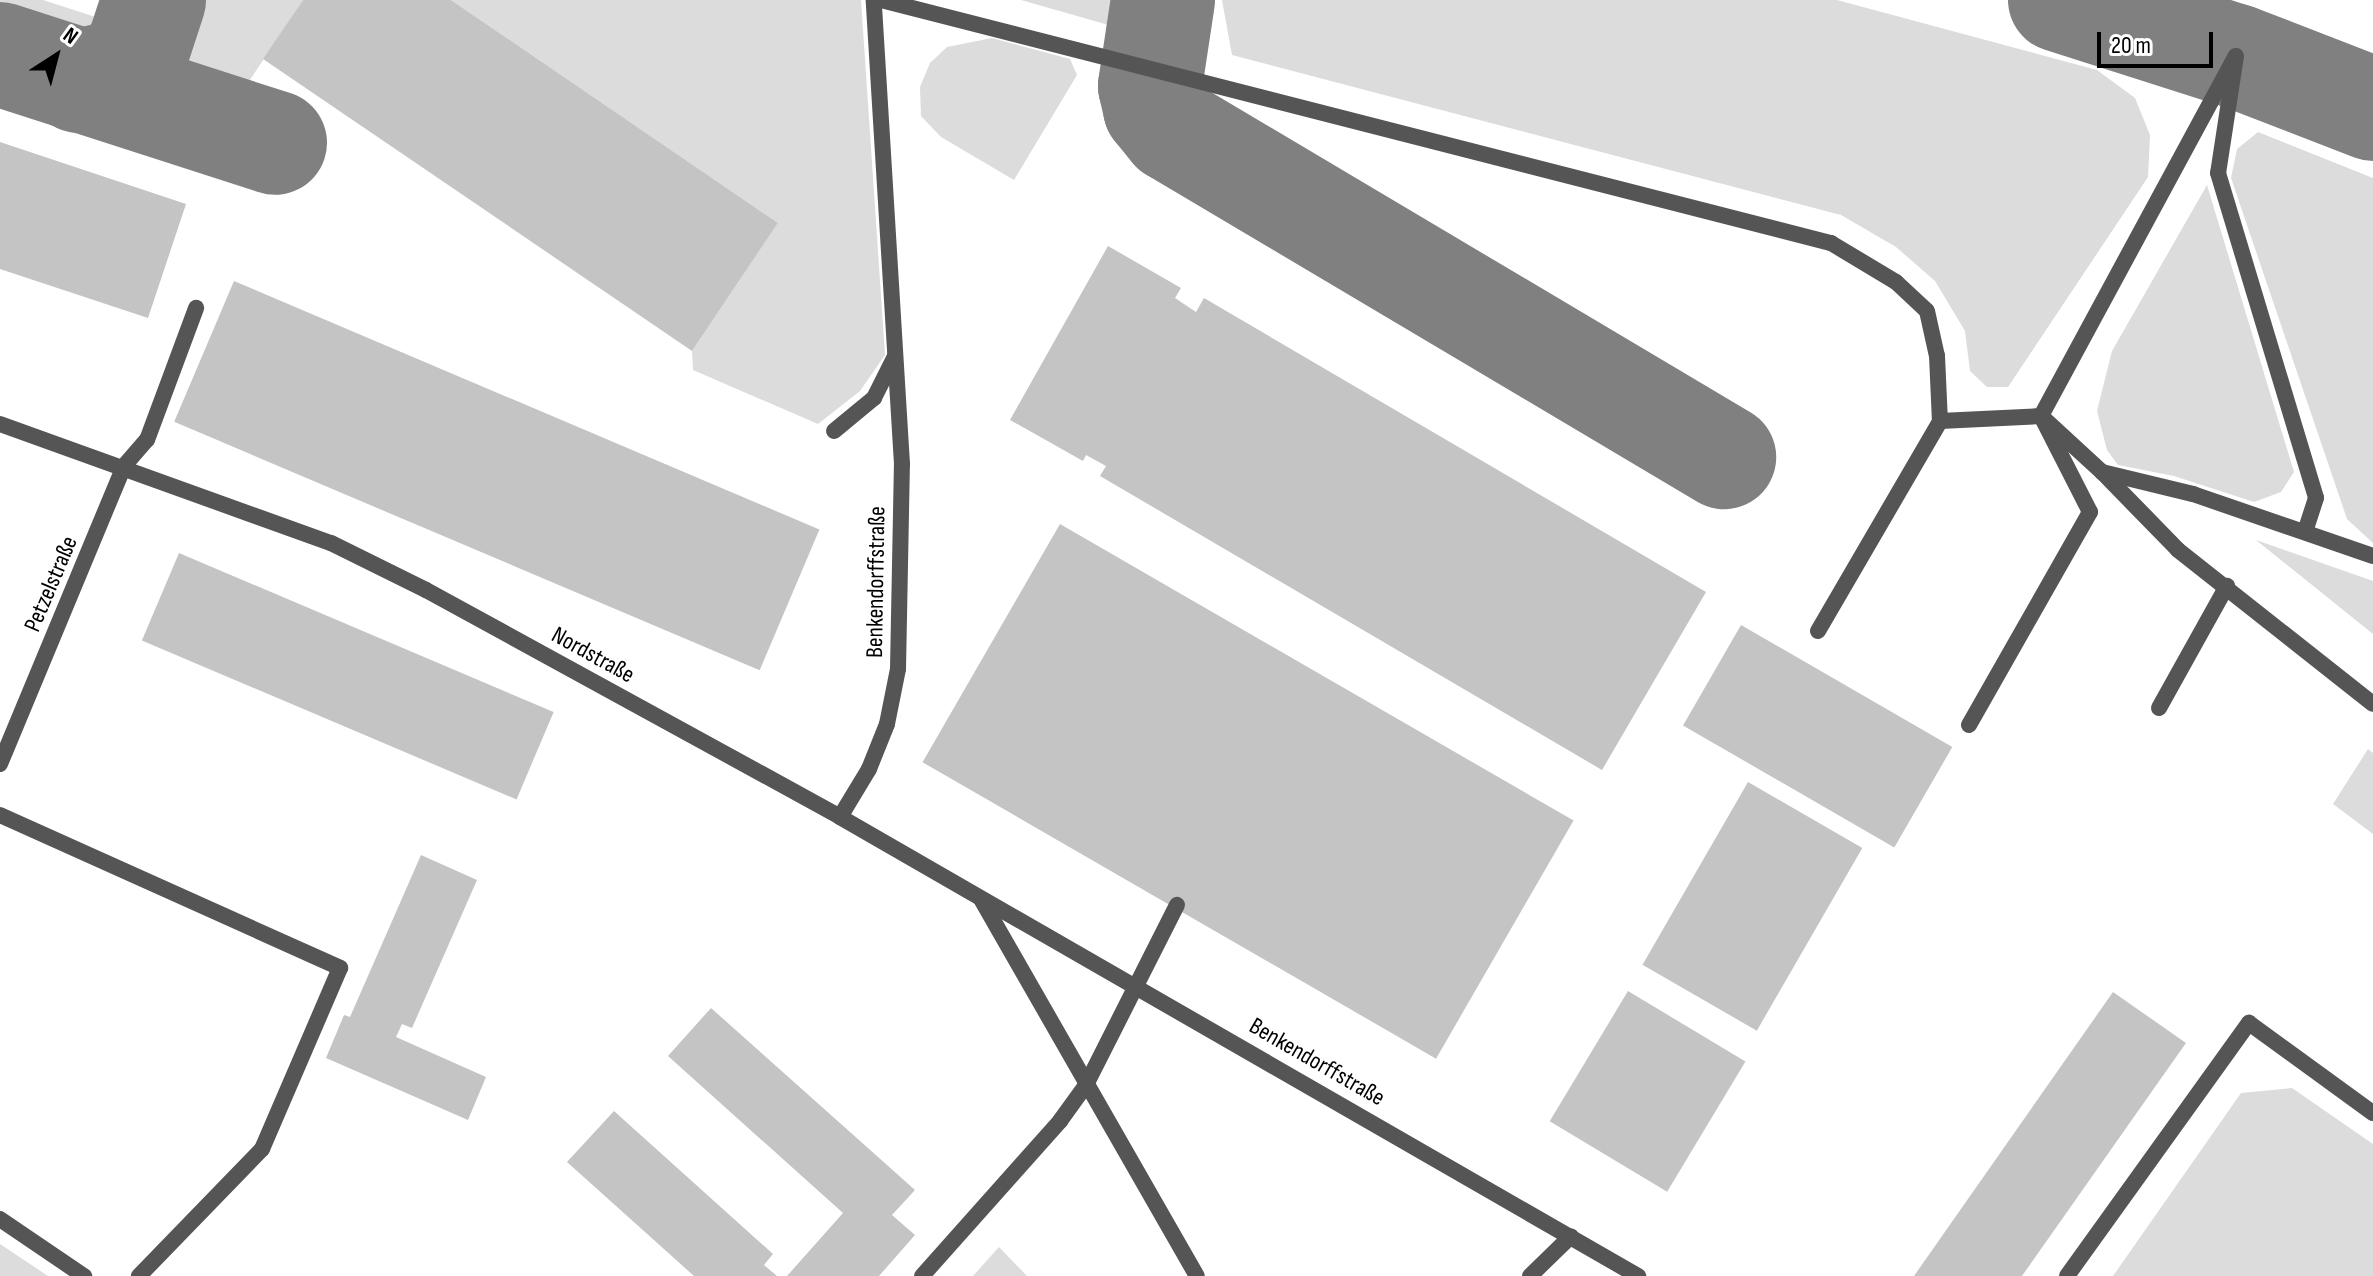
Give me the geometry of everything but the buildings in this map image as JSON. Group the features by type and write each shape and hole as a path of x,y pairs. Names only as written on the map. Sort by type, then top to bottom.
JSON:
{"street":[{"name":"Benkendorffstraße","path":"840,817 869,769 887,724 898,669 900,431 874,0"},
{"path":"881,0 1831,243 1896,282 1927,311 1937,356 1940,421 1818,631"},
{"path":"2041,416 2236,56 2218,173 2316,498 2305,531"},
{"name":"Petzelstraße","path":"0,764 124,466 147,440 196,308"},
{"path":"834,431 874,398 896,355"},
{"path":"1940,421 2041,416 2102,472 2178,550 2373,704"},
{"path":"1969,725 2090,512 2041,416"},
{"name":"Nordstraße","path":"0,424 124,466 331,543 840,817 1136,986"},
{"path":"2102,472 2193,494 2373,556"},
{"path":"2159,708 2227,586"},
{"path":"0,815 340,968 262,1149 139,1276"},
{"path":"980,898 1197,1276"},
{"path":"922,1276 1086,1085 1177,905"},
{"name":"Benkendorffstraße","path":"1136,986 1638,1276"},
{"path":"2067,1276 2249,1023 2373,1113"},
{"path":"0,1219 84,1276"},
{"path":"1530,1276 1571,1236"}],"shaded area":[{"path":"0,0 43,0 111,22 109,29 97,40 69,48 2,26"},
{"path":"201,0 303,0 236,101 203,91 184,63"},
{"path":"451,0 861,0 885,355 860,391 818,424 693,370 692,351 778,223"},
{"path":"1021,0 1120,0 1112,26"},
{"path":"1222,0 1837,0 2097,70 2135,98 2150,135 2148,177 2008,387 1987,387 1970,371 1965,331 1935,281 1896,247 1841,215 1232,55"},
{"path":"992,38 1070,59 1077,75 1014,180 941,137 921,116 920,87 930,63 947,47"},
{"path":"2258,132 2373,178 2373,543 2347,519 2231,178 2237,149"},
{"path":"2207,185 2294,472 2281,492 2254,502 2174,476 2118,465 2107,450 2097,411 2112,351"},
{"path":"2256,540 2373,581 2373,634"},
{"path":"2368,749 2373,753 2373,834 2333,804"},
{"path":"2292,1088 2373,1144 2373,1276 2113,1276 2241,1093"},
{"path":"0,1244 48,1276 0,1276"},
{"path":"999,1247 1027,1276 973,1276"}],"taxiway":[{"path":"79,81 117,72 137,52 154,0"},
{"path":"1163,0 1150,86 1155,108 1173,130 1724,457"},
{"path":"2060,0 2236,56 2373,109"},
{"path":"0,54 275,143"}]}
